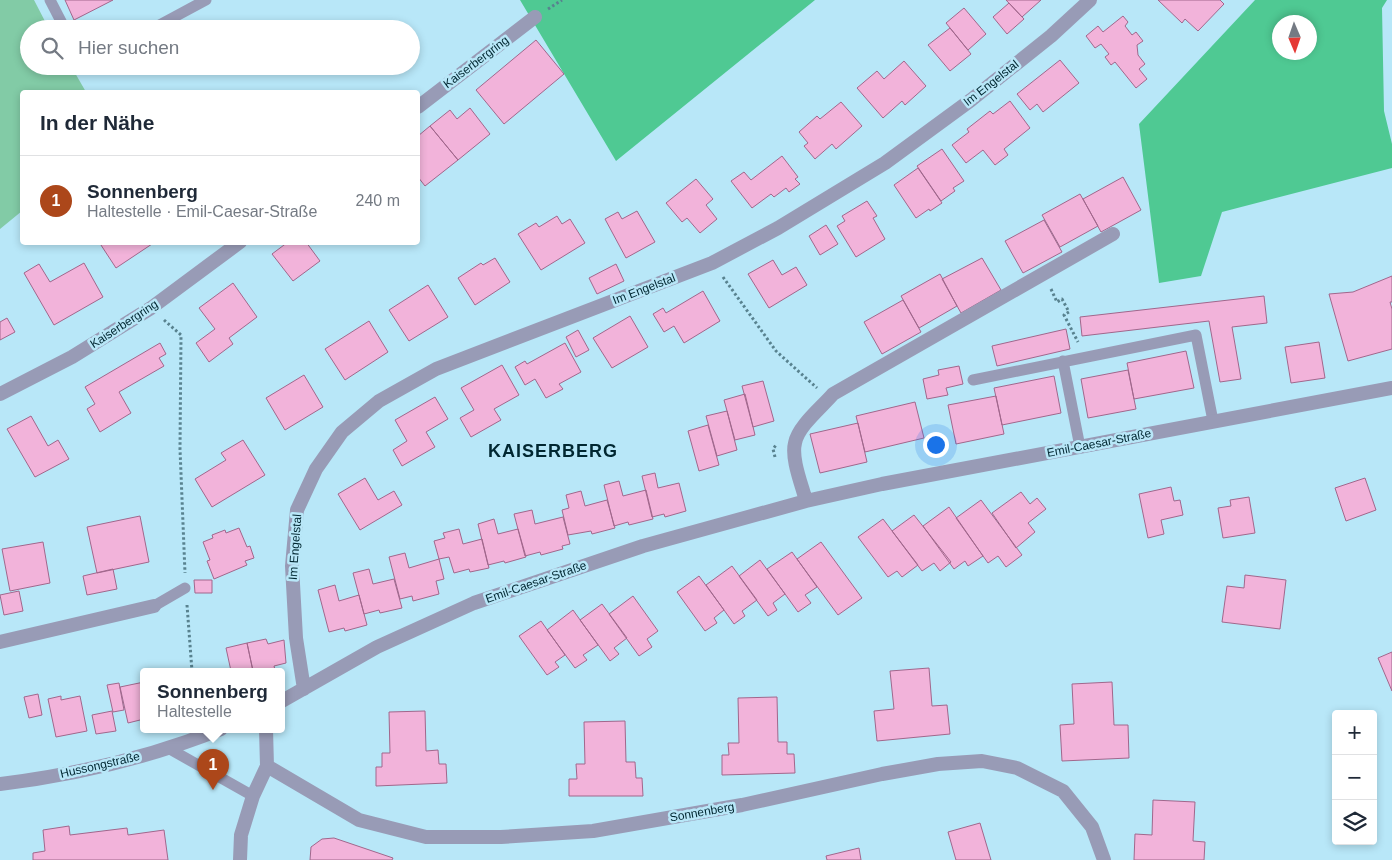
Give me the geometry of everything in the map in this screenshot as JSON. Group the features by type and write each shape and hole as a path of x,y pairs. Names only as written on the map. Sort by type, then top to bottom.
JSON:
{"street":[{"name":"Im Engelstal","path":"304,689 295,616 292,566 297,510 316,469 342,432 379,401 436,369 712,263 778,228 885,162 971,100 1051,36 1090,0"},
{"name":"Kaiserbergring","path":"420,105 535,17"},
{"path":"806,501 795,458 794,443 803,427 833,394 1113,234"},
{"name":"Kaiserbergring","path":"0,394 72,357 151,308 236,245"},
{"name":"Emil-Caesar-Straße","path":"285,699 377,647 474,603 643,546 806,501 882,484 1392,388"},
{"path":"0,642 154,606"},
{"name":"Hussongstraße","path":"0,784 39,780 124,761 211,733"},
{"path":"240,860 241,835 253,796 267,766 266,733"},
{"name":"Sonnenberg","path":"267,766 359,820 426,838 501,837 593,831 742,805 938,764 982,761 1017,768 1063,791 1092,827 1104,860"}],"lane":[{"path":"50,0 61,20"},
{"path":"169,20 206,0"},
{"path":"973,380 1196,334 1213,421"},
{"path":"1063,362 1080,447"},
{"path":"154,606 185,588"},
{"path":"168,748 253,796"}],"path":[{"path":"712,263 776,351 818,389"},
{"path":"1043,274 1057,302 1062,299 1069,312 1064,315 1078,343"},
{"path":"181,335 180,449 185,588 192,668"}],"green space":[{"path":"0,0 34,0 44,20 20,20 20,75 76,75 85,90 20,90 20,213 0,229"},
{"path":"520,0 815,0 616,161"},
{"path":"1255,0 1387,0 1382,8 1384,111 1392,144 1392,168 1222,212 1201,276 1159,283 1139,124"}],"building":[{"path":"65,0 113,0 74,20"},
{"path":"1006,0 1041,0 1022,17"},
{"path":"1158,0 1220,0 1224,4 1198,31 1185,19 1182,23"},
{"path":"1009,3 1024,19 1007,34 993,17"},
{"path":"964,8 986,34 968,50 946,23"},
{"path":"1123,16 1128,22 1125,26 1132,35 1136,32 1143,41 1137,45 1138,55 1145,64 1139,69 1147,79 1136,88 1115,62 1111,65 1105,57 1109,54 1101,44 1095,48 1086,36 1098,26 1103,32"},
{"path":"950,28 971,54 950,71 928,45"},
{"path":"536,40 564,74 504,124 476,90"},
{"path":"1060,60 1079,83 1043,112 1037,104 1030,110 1017,94"},
{"path":"904,61 926,86 905,105 902,101 883,118 857,88 877,71 884,79"},
{"path":"1010,101 1030,128 1004,149 1008,155 995,165 983,150 966,163 952,145 969,132 967,129 990,111 993,114"},
{"path":"841,102 862,126 836,149 832,144 815,159 804,146 808,143 799,132 817,116 820,119"},
{"path":"470,108 490,134 458,160 430,126 450,110 457,119"},
{"path":"430,126 458,160 425,186 420,180 420,134"},
{"path":"942,149 964,181 953,188 955,191 941,201 917,166"},
{"path":"782,156 798,177 795,179 800,184 789,192 786,188 774,197 771,194 752,208 731,181 744,172 751,180"},
{"path":"918,168 942,203 916,218 894,185"},
{"path":"1123,177 1141,210 1101,232 1083,199"},
{"path":"696,179 713,199 706,205 717,219 700,233 687,218 682,222 666,203"},
{"path":"1080,194 1098,226 1060,247 1042,215"},
{"path":"867,201 877,216 873,218 885,239 856,257 837,226 845,221 842,216"},
{"path":"637,211 655,242 626,258 605,219 618,212 622,219"},
{"path":"557,216 562,224 570,219 585,243 541,270 518,234 536,223 539,227"},
{"path":"1044,220 1062,252 1023,273 1005,241"},
{"path":"826,225 838,244 820,255 809,236"},
{"path":"101,245 150,245 116,268"},
{"path":"284,245 308,245 320,261 293,281 272,254"},
{"path":"495,258 510,282 475,305 458,278 481,263 483,265"},
{"path":"982,258 1001,290 961,313 942,279"},
{"path":"773,260 782,275 796,267 807,285 769,308 748,274"},
{"path":"84,263 103,297 54,325 24,273 39,264 50,282"},
{"path":"616,264 624,281 597,294 589,278"},
{"path":"940,274 957,306 919,328 901,296"},
{"path":"1392,276 1392,302 1390,302 1392,309 1392,349 1348,361 1329,294 1353,292"},
{"path":"233,283 257,317 229,338 233,344 209,362 196,343 215,329 199,308"},
{"path":"428,285 448,317 409,341 389,310"},
{"path":"703,291 720,321 684,343 674,326 664,332 653,314 663,308 666,313"},
{"path":"1264,296 1267,323 1232,327 1241,379 1220,382 1209,321 1082,336 1080,317"},
{"path":"903,300 921,332 882,354 864,322"},
{"path":"630,316 648,347 612,368 593,338"},
{"path":"7,318 15,332 0,340 0,322"},
{"path":"369,321 388,352 345,380 325,349"},
{"path":"1066,329 1070,349 997,366 992,346"},
{"path":"578,330 589,350 576,357 566,337"},
{"path":"1319,342 1325,378 1291,383 1285,347"},
{"path":"160,343 166,354 159,358 164,366 119,392 131,413 100,432 87,409 95,404 85,387"},
{"path":"565,343 581,372 559,384 563,389 546,398 535,379 525,385 515,367 525,361 527,364"},
{"path":"1186,351 1194,388 1134,399 1127,363"},
{"path":"502,365 519,395 494,409 501,420 471,437 460,418 474,410 461,388"},
{"path":"959,366 963,384 946,388 948,395 927,399 923,379 939,375 938,370"},
{"path":"1128,370 1136,409 1088,418 1081,379"},
{"path":"304,375 323,407 285,430 266,398"},
{"path":"1054,376 1061,413 1002,425 994,388"},
{"path":"763,381 774,421 753,427 742,386"},
{"path":"745,394 755,435 735,440 724,400"},
{"path":"996,396 1004,434 956,444 948,405"},
{"path":"435,397 448,419 426,432 435,447 402,466 393,450 407,441 395,420"},
{"path":"915,402 924,438 865,452 856,416"},
{"path":"727,411 737,450 717,456 706,416"},
{"path":"31,416 48,446 58,440 69,459 35,477 7,429"},
{"path":"858,423 867,462 820,473 810,434"},
{"path":"708,425 719,465 699,471 688,431"},
{"path":"243,440 265,475 212,507 195,479 226,460 221,453"},
{"path":"655,473 658,488 679,483 686,511 665,517 664,514 652,517 642,476"},
{"path":"365,478 378,500 394,491 402,505 360,530 338,494"},
{"path":"1365,478 1376,510 1346,521 1335,488"},
{"path":"619,481 623,496 646,490 653,519 629,525 628,522 614,526 604,485"},
{"path":"1171,487 1174,501 1180,500 1183,515 1161,520 1164,534 1148,538 1139,494"},
{"path":"581,491 585,506 607,500 615,528 592,534 591,531 568,535 562,510 569,508 566,495"},
{"path":"1021,492 1030,504 1037,498 1046,509 1028,523 1035,532 1016,548 992,513"},
{"path":"1249,497 1255,533 1223,538 1218,508 1231,506 1230,500"},
{"path":"981,500 1022,555 1006,567 998,556 988,563 956,518"},
{"path":"949,507 983,556 968,566 965,561 954,569 923,526"},
{"path":"532,510 535,524 563,517 570,544 562,546 563,549 541,555 540,552 525,556 514,514"},
{"path":"914,515 951,562 940,571 934,563 922,571 892,531"},
{"path":"140,516 149,562 97,573 87,527"},
{"path":"494,519 498,534 518,529 526,557 505,563 504,561 488,565 478,524"},
{"path":"883,519 918,565 902,577 897,571 888,577 858,537"},
{"path":"239,528 247,547 250,546 254,558 245,561 247,565 214,579 207,561 210,560 203,542 213,538 212,535 225,530 226,533"},
{"path":"459,529 463,544 482,539 489,568 470,572 469,569 454,573 449,557 439,559 434,541 445,538 443,533"},
{"path":"43,542 50,583 10,591 2,549"},
{"path":"821,542 862,598 838,615 797,559"},
{"path":"792,552 817,587 805,595 811,603 798,612 767,569"},
{"path":"405,553 409,568 439,559 444,579 436,581 439,594 413,601 412,596 400,599 389,557"},
{"path":"760,560 785,594 773,603 777,610 768,616 739,576"},
{"path":"732,566 757,600 742,611 745,616 734,624 706,585"},
{"path":"113,569 117,589 87,595 83,576"},
{"path":"369,569 373,584 394,579 402,608 380,613 379,610 364,614 353,573"},
{"path":"1245,575 1286,580 1280,629 1222,622 1227,586 1244,588"},
{"path":"699,576 724,610 714,618 717,623 705,631 677,592"},
{"path":"194,580 212,580 212,593 195,593"},
{"path":"335,585 339,601 359,595 367,625 345,631 344,628 329,632 318,590"},
{"path":"19,591 23,611 4,615 0,595"},
{"path":"633,596 658,631 647,639 652,647 639,656 609,614"},
{"path":"602,604 627,638 614,648 619,654 610,661 580,620"},
{"path":"573,610 598,645 583,655 587,660 575,668 547,630"},
{"path":"541,621 565,655 555,662 559,667 547,675 519,636"},
{"path":"266,639 268,644 284,640 286,663 274,666 274,668 252,668 247,643"},
{"path":"247,643 252,668 230,668 226,648"},
{"path":"1392,652 1392,691 1378,658"},
{"path":"929,668 932,706 947,705 950,734 877,741 874,711 894,709 890,671"},
{"path":"1112,682 1114,725 1128,725 1129,758 1062,761 1060,725 1074,724 1072,684"},
{"path":"119,683 124,710 113,712 107,685"},
{"path":"140,683 140,720 128,723 120,687"},
{"path":"38,694 42,715 29,718 24,697"},
{"path":"61,696 61,700 80,696 87,731 56,737 48,699"},
{"path":"777,697 778,742 787,742 787,754 794,754 795,773 722,775 722,755 729,755 728,743 739,743 738,698"},
{"path":"112,711 116,731 96,734 92,715"},
{"path":"425,711 426,751 438,750 439,764 446,764 447,783 376,786 376,767 382,767 382,753 390,753 389,712"},
{"path":"625,721 626,762 635,762 636,778 642,778 643,796 569,796 569,779 577,779 576,764 585,764 584,722"},
{"path":"1153,800 1195,802 1193,841 1205,842 1204,860 1134,860 1135,834 1152,835"},
{"path":"980,823 991,860 956,860 948,832"},
{"path":"69,826 70,835 127,828 128,835 164,830 168,860 33,860 33,853 45,851 43,830"},
{"path":"334,838 393,858 392,860 310,860 311,847 322,839"},
{"path":"859,848 861,860 827,860 826,856"}],"place":[{"name":"Sonnenberg","path":"213,790"}],"district":[{"name":"KAISERBERG","path":"553,451"}]}
